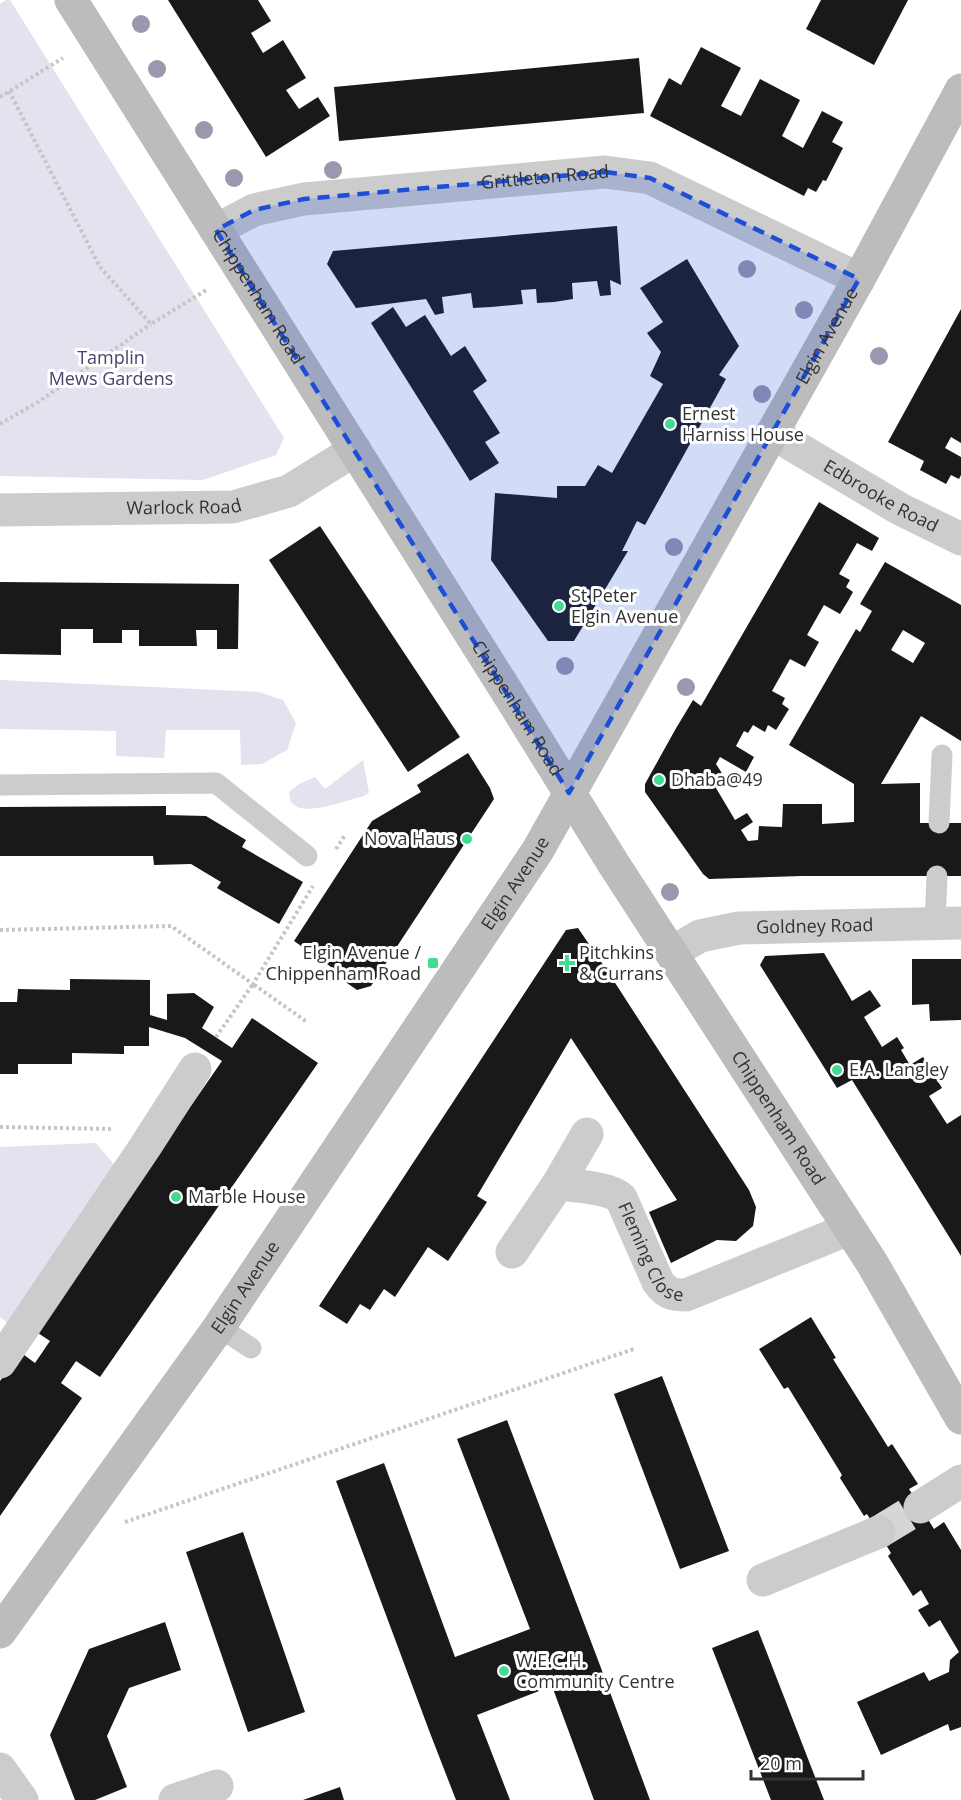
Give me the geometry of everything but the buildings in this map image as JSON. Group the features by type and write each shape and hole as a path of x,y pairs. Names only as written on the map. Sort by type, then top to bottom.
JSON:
{"main road":[{"name":"Chippenham Road","path":"71,0 569,793 872,1263 961,1418"},
{"name":"Elgin Avenue","path":"0,1632 219,1327 538,850 960,95"}],"street":[{"name":"Grittleton Road","path":"216,230 254,210 304,199 605,172 650,178 859,279"},
{"name":"Edbrooke Road","path":"772,433 900,509 961,538"},
{"name":"Warlock Road","path":"0,510 233,507 290,491 355,450"},
{"name":"Goldney Road","path":"673,952 700,936 739,928 948,923"},
{"path":"0,1362 195,1069"},
{"path":"512,1252 558,1184 587,1134"},
{"name":"Fleming Close","path":"558,1184 616,1194 621,1198 658,1282 665,1292 673,1295 686,1295 849,1229"},
{"path":"920,1507 961,1481"},
{"path":"763,1580 879,1532"},
{"path":"0,1769 22,1800"},
{"path":"175,1800 218,1786"}],"lane":[{"path":"939,823 942,755"},
{"path":"0,785 216,783 307,856"},
{"path":"937,876 948,923"},
{"path":"219,1327 251,1348"}],"path":[{"path":"0,97 63,58"},
{"path":"9,91 100,267 151,324"},
{"path":"0,424 38,402 151,324 208,289"},
{"path":"333,855 345,835"},
{"path":"216,1037 253,984 315,884"},
{"path":"0,930 171,926 307,1022"},
{"path":"0,1127 116,1129 145,1147"},
{"path":"120,1523 634,1349"}],"highlighted area":[{"path":"605,172 650,178 859,279 569,793 216,230 254,210 304,199"}],"green space":[{"name":"Tamplin Mews Gardens","path":"10,0 284,438 276,455 203,480 0,476 0,4"},
{"path":"0,680 259,692 283,700 296,723 287,750 262,764 241,765 240,730 166,730 164,758 116,756 116,731 0,729"},
{"path":"363,760 369,793 364,796 338,804 308,809 300,808 291,802 289,792 299,784 315,777 325,789"},
{"path":"96,1143 121,1173 14,1328 0,1317 0,1147"}],"tunnel":[{"path":"879,1532 920,1507"}],"place":[{"name":"Ernest Harniss House","path":"670,424"},
{"name":"St Peter Elgin Avenue","path":"559,606"},
{"name":"Dhaba@49","path":"659,780"},
{"name":"Nova Haus","path":"467,839"},
{"name":"Elgin Avenue / Chippenham Road","path":"433,963"},
{"name":"Pitchkins & Currans","path":"567,963"},
{"name":"E.A. Langley","path":"837,1070"},
{"name":"Marble House","path":"176,1197"},
{"name":"W.E.C.H. Community Centre","path":"504,1671"}]}
